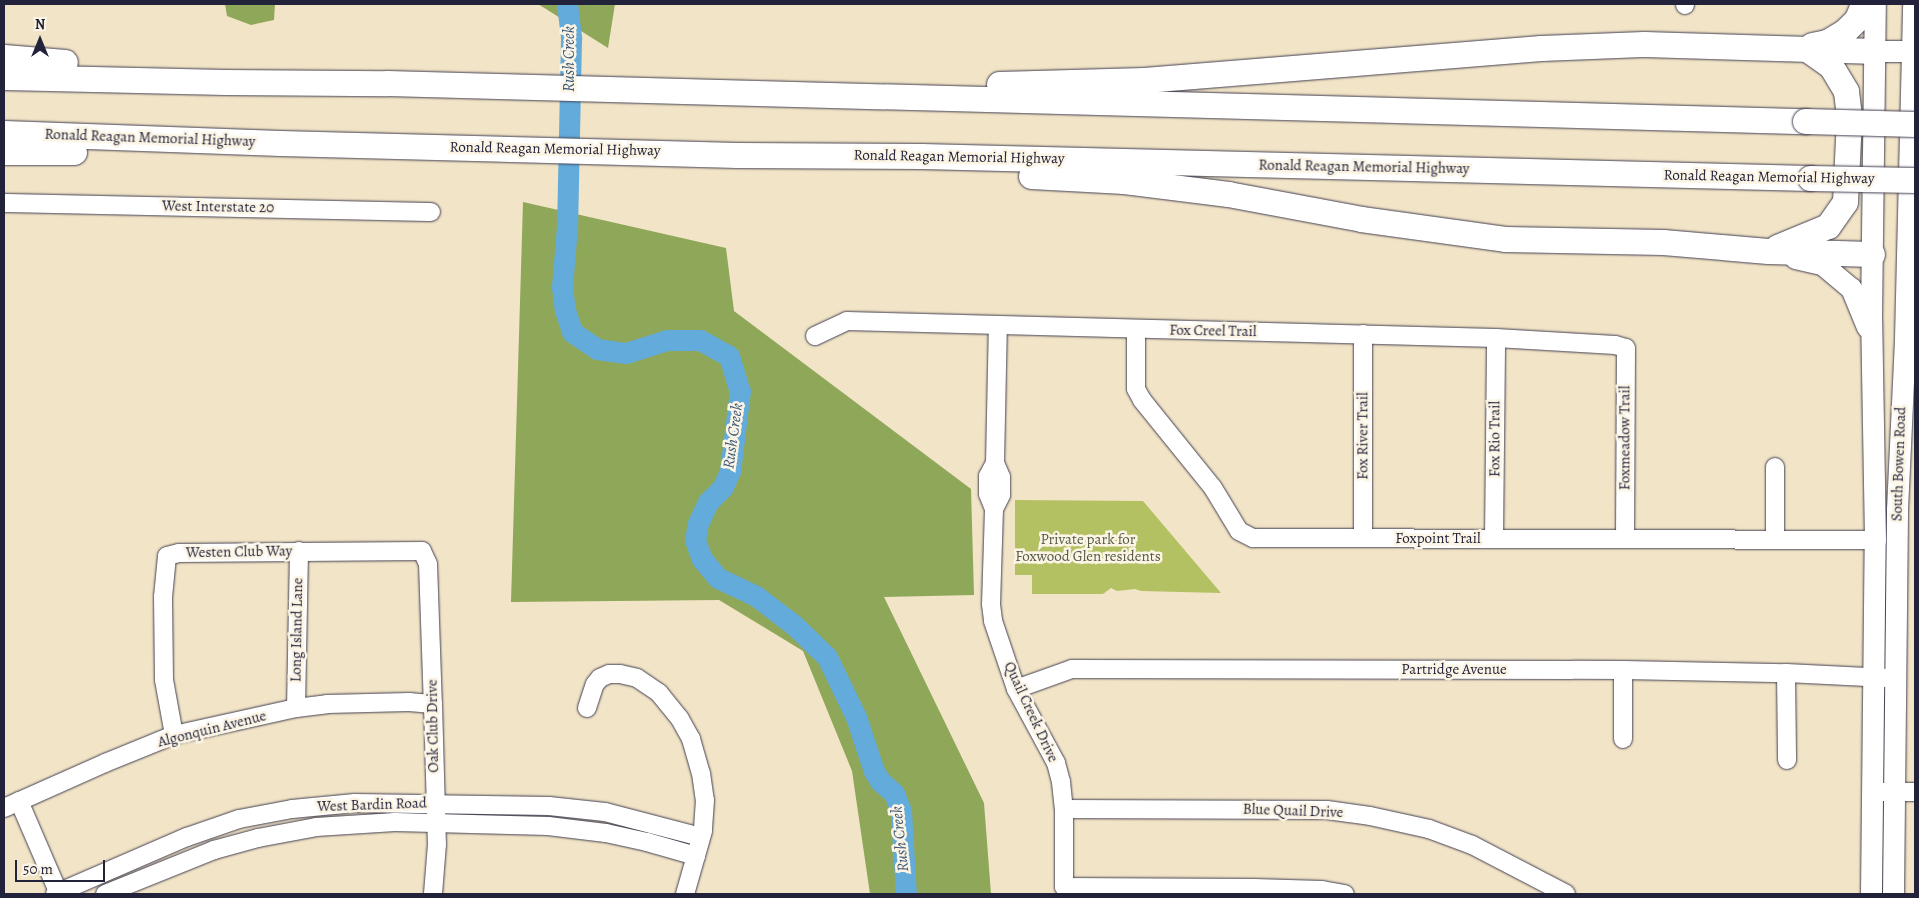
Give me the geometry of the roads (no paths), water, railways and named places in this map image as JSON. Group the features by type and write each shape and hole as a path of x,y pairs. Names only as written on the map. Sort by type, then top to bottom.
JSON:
{"highway":[{"path":"1776,47 1817,44 1838,37 1857,19 1863,4"},
{"path":"681,91 864,82 1027,84 1144,80 1551,47 1644,44 1776,47 1876,52"},
{"path":"1768,251 1824,228 1839,213 1844,202 1849,116 1846,91 1831,66 1807,49"},
{"path":"4,57 70,62 216,66 387,83"},
{"path":"4,77 387,83 1915,124"},
{"name":"Ronald Reagan Memorial Highway","path":"4,133 280,143 737,154 931,156 1915,180"},
{"path":"4,152 112,153 280,143"},
{"path":"737,154 900,172 1124,181 1228,194 1361,219 1505,239 1662,242 1768,251 1872,254"}],"main road":[{"name":"South Bowen Road","path":"1871,894 1875,540 1872,254 1876,52 1875,4"},
{"name":"South Bowen Road","path":"1893,894 1897,509 1904,338 1911,254 1913,4"},
{"path":"1876,52 1913,51"},
{"path":"1768,251 1822,264 1851,288 1863,314 1872,345"},
{"path":"1872,254 1911,254"},
{"path":"1904,338 1915,307"}],"street":[{"name":"West Interstate 20","path":"4,203 431,212"},
{"name":"Fox Creel Trail","path":"815,336 846,321 1496,338 1615,345"},
{"name":"Quail Creek Drive","path":"998,325 995,463 1001,477 1001,495 994,508 993,621 1016,689 1056,763 1061,782 1064,809 1064,887 1254,888 1322,890 1345,894"},
{"name":"Foxpoint Trail","path":"1136,329 1136,389 1139,395 1213,488 1239,531 1253,538 1875,540"},
{"name":"Fox River Trail","path":"1363,334 1364,538"},
{"name":"Fox Rio Trail","path":"1494,539 1496,338"},
{"name":"Foxmeadow Trail","path":"1615,345 1626,348 1625,539"},
{"path":"1774,540 1775,467"},
{"name":"Westen Club Way","path":"174,735 164,680 162,597 167,556 179,553 415,549 422,551 427,558"},
{"name":"Long Island Lane","path":"296,708 299,551"},
{"name":"Oak Club Drive","path":"427,558 437,844 434,894"},
{"name":"Partridge Avenue","path":"1016,689 1072,669 1623,670 1786,672 1895,678"},
{"path":"1623,670 1623,739"},
{"path":"1786,672 1787,760"},
{"path":"586,708 595,684 600,678 609,674 636,678 659,693 680,719 691,739 701,773 705,800 702,837 686,894"},
{"name":"Algonquin Avenue","path":"11,805 174,735 296,708 327,704 409,702 433,704"},
{"path":"1872,792 1915,792"},
{"name":"West Bardin Road","path":"58,894 187,837 238,820 292,809 355,803 549,806 605,812 702,837"},
{"path":"11,805 58,894"},
{"name":"Blue Quail Drive","path":"1064,809 1327,810 1370,816 1429,829 1472,845 1566,894"},
{"name":"West Bardin Road","path":"105,894 214,850 258,838 316,827 395,822 548,826 606,833 696,856"}],"waterway":[{"name":"Rush Creek","path":"567,4 571,39 567,227 562,287 565,310 572,332 597,349 626,353 667,340 700,340 729,356 740,391 730,471 723,487 708,502 698,523 695,540 702,559 718,578 756,596 794,625 827,657 856,717 874,771 880,781 894,793 901,811 906,894"}],"park label":[{"name":"Private park for Foxwood Glen residents","path":"1088,548"}]}
